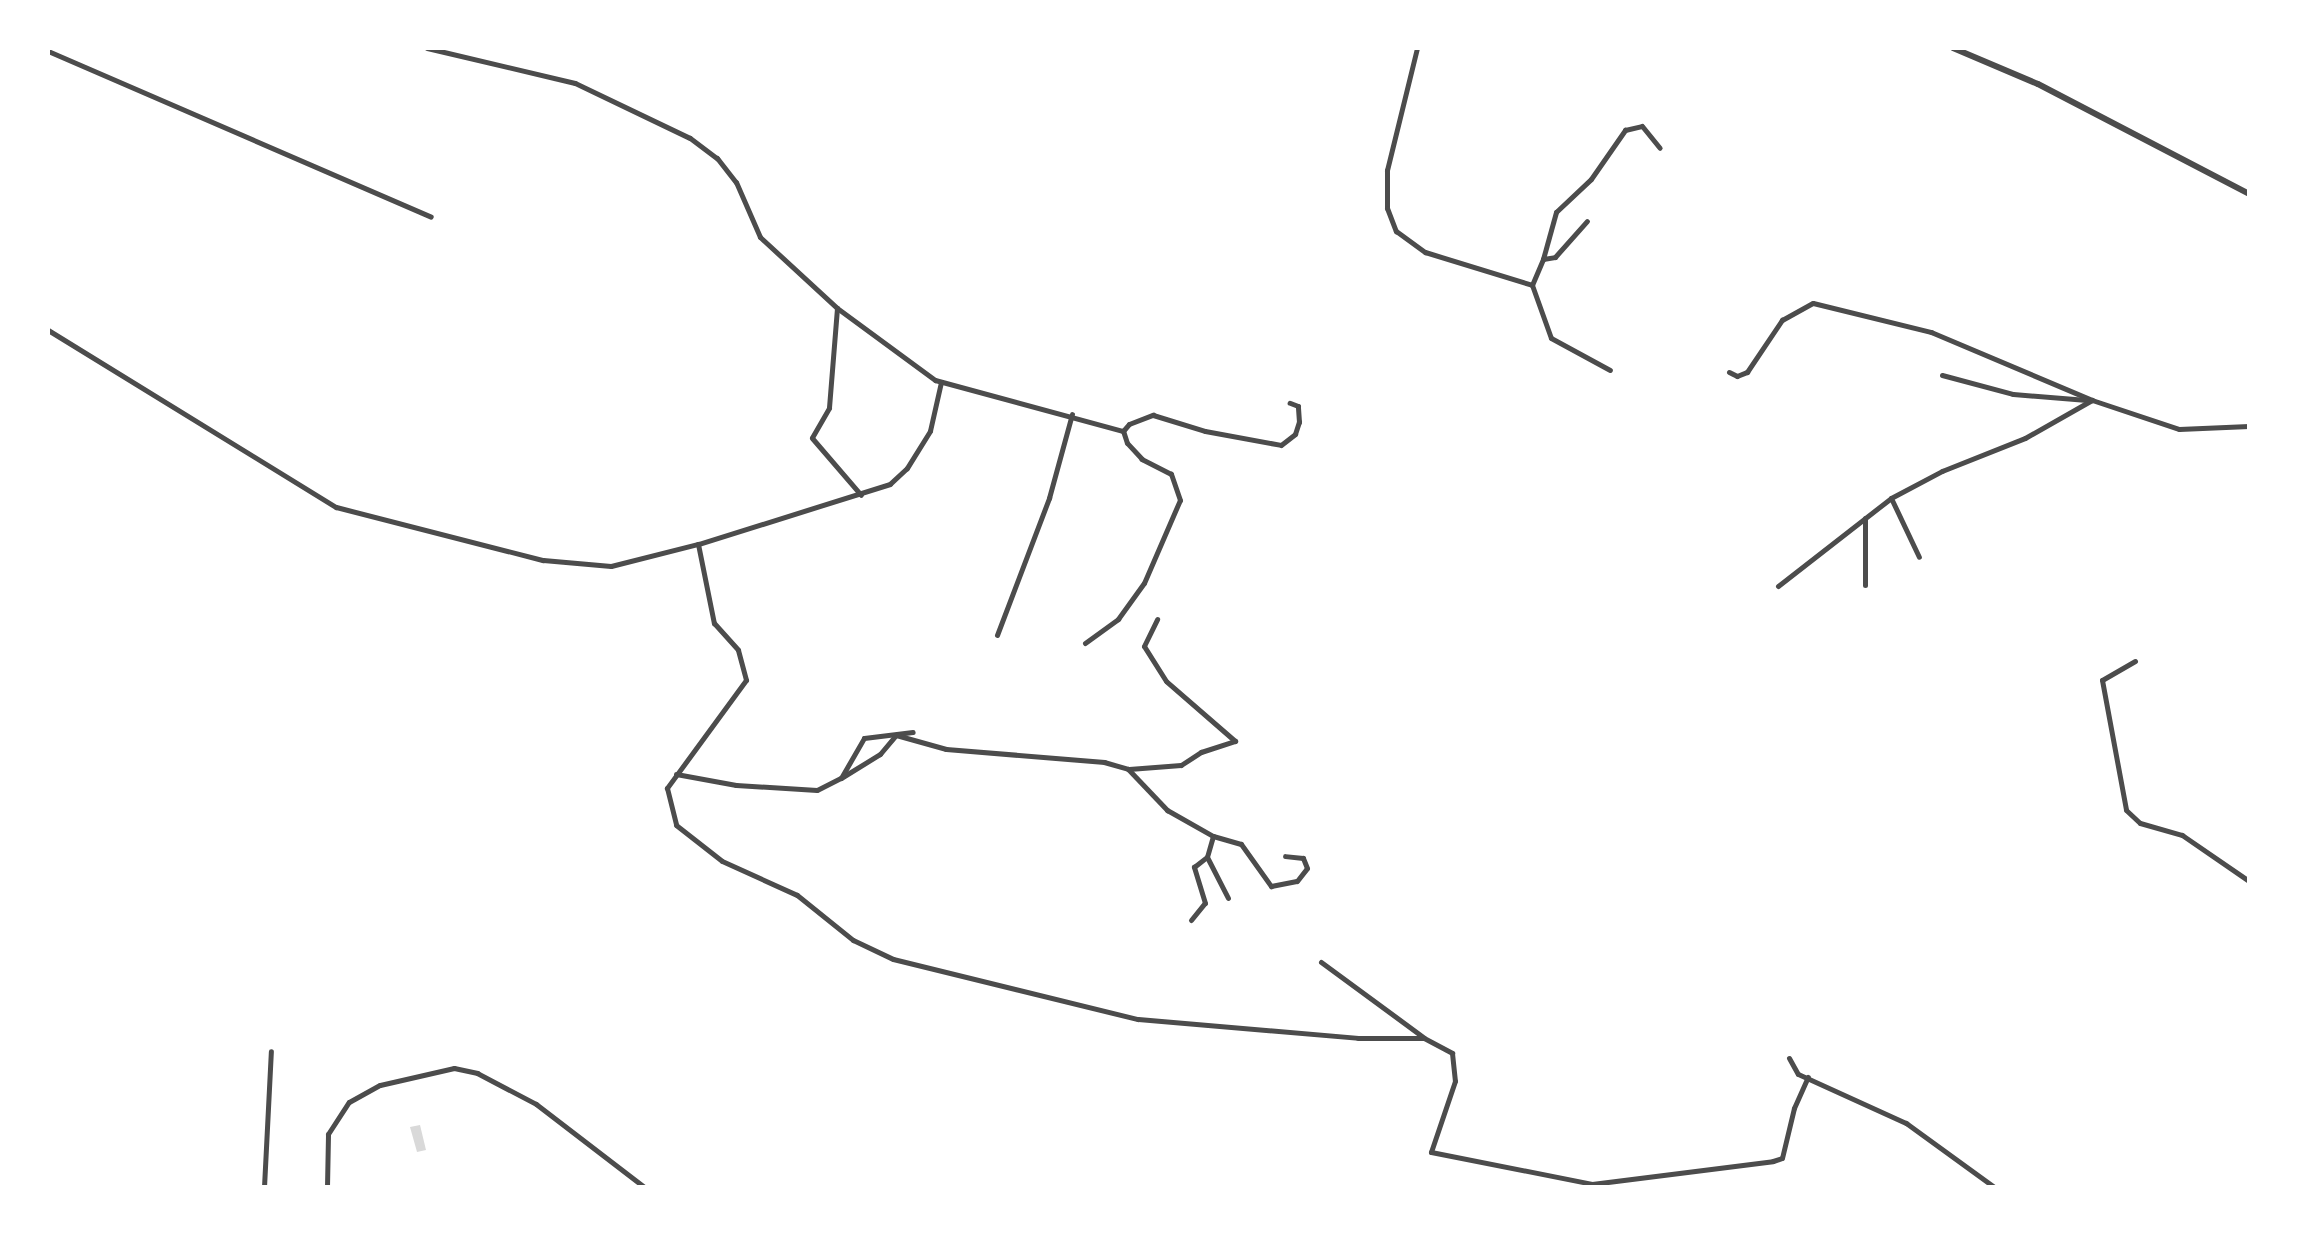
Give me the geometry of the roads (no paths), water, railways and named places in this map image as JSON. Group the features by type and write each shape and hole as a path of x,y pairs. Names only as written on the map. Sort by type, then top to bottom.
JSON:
{"street":[{"path":"427,48 575,83 609,95 690,138 717,158 736,182 760,237 837,308 941,382 1072,414 1123,431 1135,452 1171,474 1180,500 1144,583 1118,619 1085,643"},
{"path":"1417,48 1387,170 1391,221 1415,248 1532,285"},
{"path":"1953,48 2038,84 2249,194"},
{"path":"48,51 431,217"},
{"path":"1610,370 1551,338 1532,285 1556,212 1591,179 1625,130 1642,126 1660,148"},
{"path":"1543,259 1555,257 1587,221"},
{"path":"1729,372 1737,376 1747,372 1782,320 1813,303 1931,332 2092,400 2170,427 2249,426"},
{"path":"837,308 829,408 812,438 861,495"},
{"path":"48,330 336,507 543,560 611,566 698,544 890,484 907,468 930,431 941,382"},
{"path":"1942,375 2013,394 2092,400"},
{"path":"1778,586 1891,498 1942,471 2031,435 2092,400"},
{"path":"1123,431 1141,416 1153,415 1205,431 1281,445 1295,434 1299,422 1298,406 1290,403"},
{"path":"997,635 1049,498 1072,414"},
{"path":"1891,498 1919,557"},
{"path":"1865,517 1865,585"},
{"path":"698,544 714,623 738,650 746,680 667,788 676,825 722,861 797,895 853,940 893,959 1138,1019 1358,1038 1424,1038"},
{"path":"896,735 946,749 1046,754 1128,769 1181,765 1235,741 1166,681 1144,646 1157,619"},
{"path":"2135,661 2102,680 2126,810 2140,823 2182,835 2249,881"},
{"path":"841,778 864,738 913,732"},
{"path":"676,774 736,785 817,790 880,754 896,735"},
{"path":"1128,769 1167,810 1213,836 1241,844 1271,886 1297,881 1307,868 1303,858 1285,856"},
{"path":"1191,920 1205,903 1194,867 1207,857 1213,836"},
{"path":"1207,857 1228,898"},
{"path":"1321,962 1424,1038 1452,1053 1455,1081 1431,1152 1592,1184 1782,1158 1794,1108 1808,1077"},
{"path":"264,1187 271,1051"},
{"path":"1789,1058 1798,1074 1906,1123 1994,1187"},
{"path":"327,1187 328,1134 349,1102 380,1085 454,1068 477,1073 536,1104 644,1187"}]}
